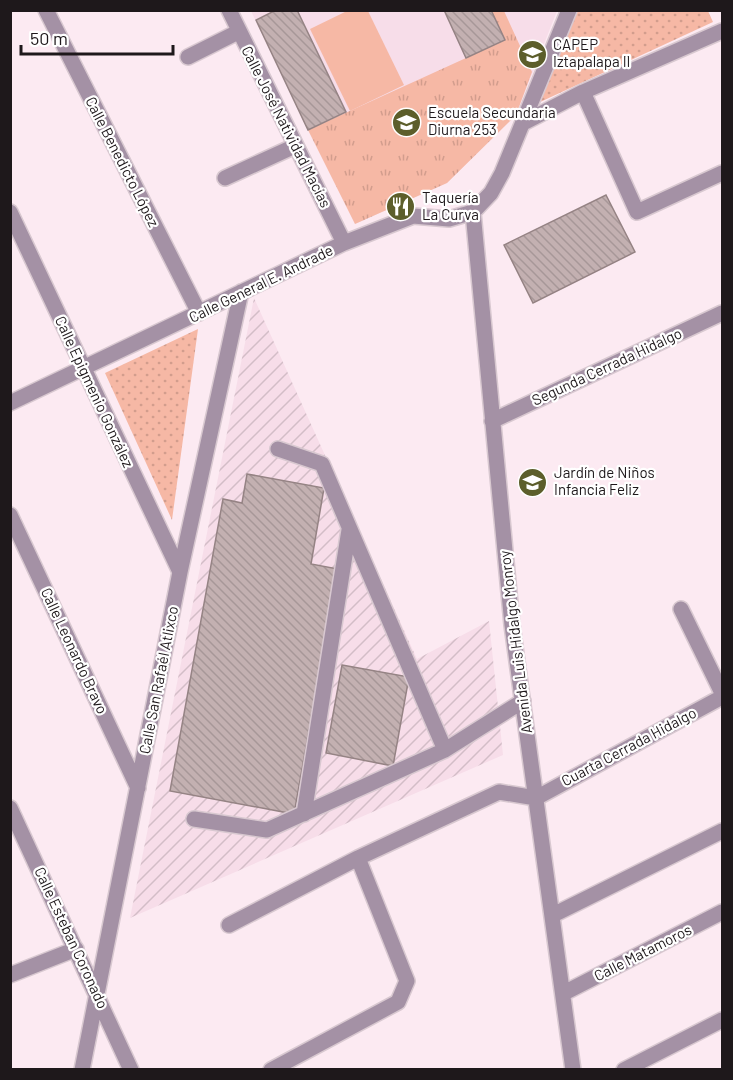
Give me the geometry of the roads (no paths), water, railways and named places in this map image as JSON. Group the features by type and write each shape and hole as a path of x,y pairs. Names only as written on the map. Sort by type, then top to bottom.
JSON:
{"street":[{"name":"Calle Benedicto López","path":"46,10 199,314"},
{"name":"Calle José Natividad Macías","path":"229,10 344,243"},
{"path":"473,212 491,193 502,173 525,122 569,10"},
{"path":"525,122 583,92 723,31"},
{"path":"188,57 238,32"},
{"path":"583,92 617,173 637,212 723,173"},
{"path":"225,178 295,146"},
{"name":"Calle Epigmenio González","path":"10,212 180,572"},
{"name":"Calle General E. Andrade","path":"10,402 344,243 413,216 449,219 473,212"},
{"name":"Avenida Luis Hidalgo Monroy","path":"473,212 492,421 523,701 573,1070"},
{"name":"Calle San Rafaél Atlixco","path":"82,1070 99,994 180,572 241,292"},
{"name":"Segunda Cerrada Hidalgo","path":"492,421 723,313"},
{"path":"278,448 322,464 445,750"},
{"name":"Calle Leonardo Bravo","path":"10,515 138,788"},
{"path":"303,814 349,529"},
{"path":"681,609 723,695"},
{"name":"Cuarta Cerrada Hidalgo","path":"536,798 723,695"},
{"path":"194,819 267,830 445,750 523,701"},
{"path":"229,925 358,858 499,792 536,798"},
{"name":"Calle Esteban Coronado","path":"10,808 75,949 99,994 131,1070"},
{"path":"553,915 723,831"},
{"path":"271,1070 398,1002 407,981 358,858"},
{"name":"Calle Matamoros","path":"564,993 723,912"},
{"path":"10,975 75,949"},
{"path":"624,1070 723,1020"}],"place":[{"name":"CAPEP Iztapalapa II","path":"532,54"},
{"name":"Escuela Secundaria Diurna 253","path":"407,122"},
{"name":"Taquería La Curva","path":"401,207"},
{"name":"Jardín de Niños Infancia Feliz","path":"533,482"}]}
